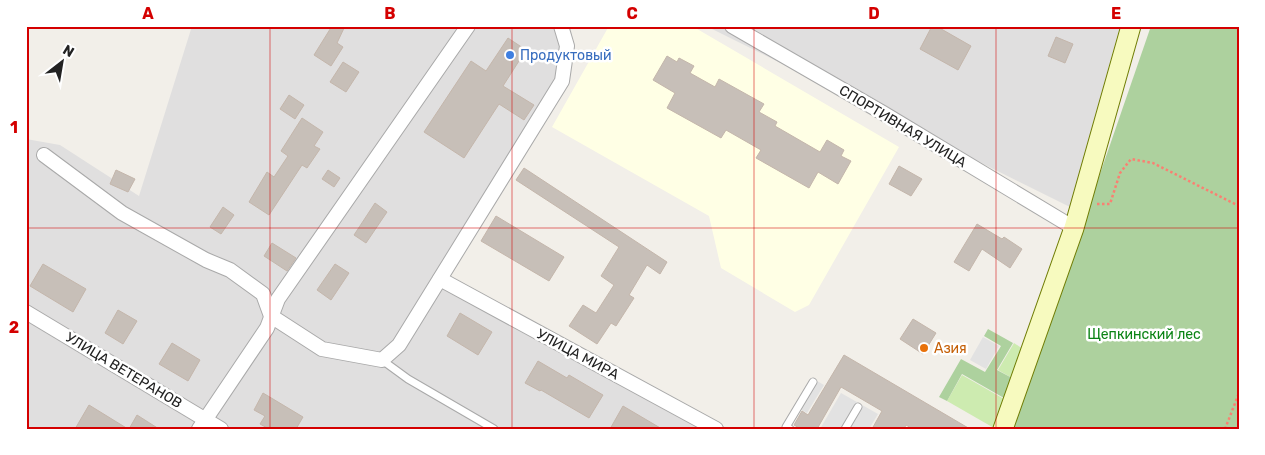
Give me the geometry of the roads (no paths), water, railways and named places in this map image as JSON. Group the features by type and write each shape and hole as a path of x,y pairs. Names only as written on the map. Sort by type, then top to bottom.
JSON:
{"main road":[{"path":"1003,429 1074,228 1131,26"}],"street":[{"path":"202,424 267,328 278,299 468,26"},
{"path":"44,155 122,213 206,260 230,270 262,294 271,316 322,348 382,360 399,345 562,81 567,46 561,26"},
{"name":"СПОРТИВНАЯ УЛИЦА","path":"732,26 884,113 1074,228"},
{"name":"УЛИЦА МИРА","path":"440,279 716,429"},
{"name":"УЛИЦА ВЕТЕРАНОВ","path":"26,312 202,424 221,429"}],"lane":[{"path":"382,360 408,379 494,429"},
{"path":"790,429 786,426 812,382"},
{"path":"845,429 858,407"}],"place":[{"name":"Продуктовый","path":"510,55"},
{"name":"Азия","path":"924,348"}],"park label":[{"name":"Щепкинский лес","path":"1144,334"}]}
